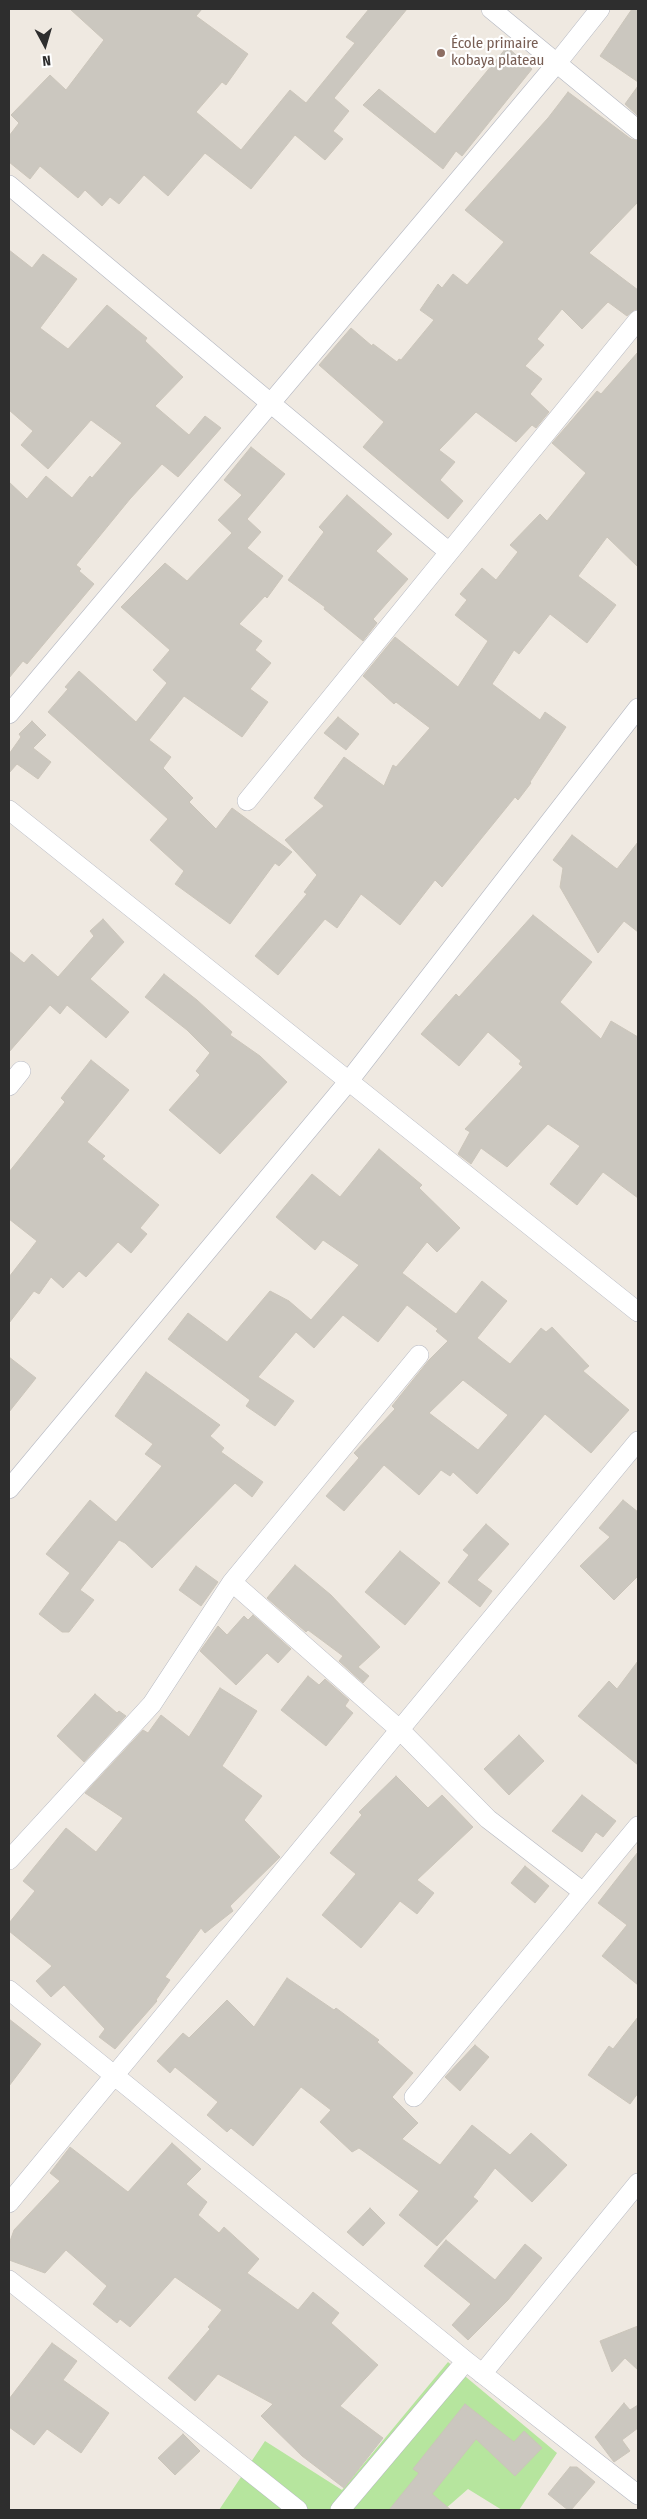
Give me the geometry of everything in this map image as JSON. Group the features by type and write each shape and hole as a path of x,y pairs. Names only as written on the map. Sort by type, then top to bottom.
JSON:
{"street":[{"path":"491,9 638,130"},
{"path":"9,714 557,63 600,9"},
{"path":"9,185 450,552"},
{"path":"247,801 638,320"},
{"path":"9,1489 348,1082 638,710"},
{"path":"9,810 638,1312"},
{"path":"9,1086 21,1071"},
{"path":"9,1860 152,1704 232,1582 419,1355"},
{"path":"9,2203 638,1441"},
{"path":"232,1582 400,1730 488,1819 583,1892"},
{"path":"414,2097 638,1826"},
{"path":"9,1990 466,2362 638,2495"},
{"path":"482,2374 638,2183"},
{"path":"9,2280 298,2510"},
{"path":"340,2510 466,2362"}],"green space":[{"path":"448,2362 557,2453 519,2510 502,2510 468,2489 444,2510 219,2510 265,2441 342,2490"}],"building":[{"path":"70,9 202,9 196,16 248,54 226,85 222,82 196,112 241,150 290,90 306,103 355,43 346,37 369,9 407,9 334,98 349,111 333,131 343,139 325,160 295,135 251,189 205,153 168,196 144,175 119,204 110,197 102,206 85,190 78,198 40,166 30,179 9,162 9,136 19,123 11,115 50,75 66,90 104,40"},
{"path":"632,9 638,9 638,82 600,56"},
{"path":"507,47 532,69 462,156 456,151 443,169 363,105 379,89 435,134"},
{"path":"638,86 638,116 625,104"},
{"path":"568,92 631,139 638,141 638,202 589,253 638,290 638,309 627,316 608,302 582,329 562,309 537,339 544,345 525,366 542,379 530,394 549,412 536,428 532,425 516,442 476,412 439,450 455,462 440,480 463,501 448,519 363,447 384,422 319,365 351,328 372,346 373,344 397,362 399,359 401,360 434,320 420,310 438,284 442,288 453,274 467,285 504,242 465,210 548,118"},
{"path":"9,250 32,268 43,254 77,279 40,328 68,349 107,305 147,338 145,341 183,377 155,406 189,435 205,416 221,428 178,477 162,464 130,499 76,565 81,569 79,571 94,584 27,664 23,661 9,678 9,482 27,499 46,476 72,498 122,443 91,420 48,469 21,445 33,431 9,410"},
{"path":"638,352 638,567 607,537 578,576 616,605 587,643 550,614 519,654 514,650 492,684 540,720 545,712 566,727 531,783 518,800 515,797 442,887 435,880 400,925 361,894 337,928 325,919 278,975 255,956 307,894 304,892 317,875 285,840 324,806 314,798 344,757 384,786 393,765 396,767 430,728 396,702 394,704 363,676 395,637 458,687 488,641 455,615 467,600 460,594 482,568 496,580 518,552 510,545 540,514 547,521 586,473 552,443 597,391 601,394"},
{"path":"251,447 285,474 247,519 261,532 247,548 283,576 267,598 265,596 239,624 262,641 255,650 271,663 250,689 268,702 242,737 184,696 149,740 171,757 163,768 193,798 189,802 216,829 232,808 292,852 279,866 275,863 230,924 175,884 184,871 150,840 168,819 48,712 68,689 65,687 79,671 136,722 167,683 153,670 170,650 121,607 165,563 187,581 232,533 218,520 242,495 224,480"},
{"path":"347,495 392,534 376,551 408,579 373,619 377,623 363,641 324,609 325,607 288,580 324,532 319,527"},
{"path":"338,717 359,734 346,750 324,733"},
{"path":"32,721 46,735 33,748 51,762 38,779 17,764 9,773 9,754 21,737 19,734"},
{"path":"572,835 617,869 638,842 638,932 624,921 598,953 560,887 563,868 553,860"},
{"path":"533,915 592,962 560,1002 601,1039 611,1021 638,1037 638,1198 603,1172 577,1205 550,1184 580,1146 548,1124 507,1167 481,1148 471,1164 458,1154 470,1132 465,1129 523,1067 519,1064 521,1061 488,1032 459,1066 421,1034 456,994 459,997"},
{"path":"103,919 124,942 90,979 129,1012 106,1038 67,1005 60,1014 50,1005 9,1052 9,951 24,963 32,954 58,977 94,936 90,931"},
{"path":"164,974 197,1000 232,1032 230,1035 260,1056 287,1082 220,1154 169,1110 200,1075 196,1071 210,1053 187,1030 145,997"},
{"path":"91,1060 129,1090 87,1142 105,1156 102,1159 159,1205 140,1228 147,1234 131,1253 118,1242 86,1277 79,1271 63,1288 51,1277 39,1294 34,1291 9,1323 9,1277 37,1241 9,1219 9,1172 65,1102 61,1098"},
{"path":"379,1149 422,1185 419,1188 460,1228 437,1252 427,1242 402,1273 456,1314 482,1281 507,1301 477,1338 510,1364 541,1328 546,1332 552,1327 589,1366 583,1371 629,1410 591,1453 545,1414 477,1494 453,1472 450,1476 441,1470 419,1495 384,1465 344,1511 326,1496 359,1458 354,1453 395,1409 392,1406 429,1360 448,1341 436,1331 438,1329 407,1305 378,1342 343,1315 314,1348 296,1332 258,1377 294,1401 275,1426 246,1406 250,1400 168,1339 188,1313 227,1342 270,1291 289,1301 311,1320 359,1265 323,1240 315,1250 276,1217 312,1174 340,1197","holes":["463,1380 508,1415 478,1450 429,1413"]},
{"path":"9,1357 36,1378 9,1412"},
{"path":"146,1372 220,1425 210,1436 224,1448 221,1452 263,1482 252,1497 235,1483 152,1568 125,1543 119,1540 80,1590 94,1600 69,1632 62,1632 39,1614 70,1573 46,1554 90,1500 116,1522 162,1466 145,1454 153,1444 115,1416"},
{"path":"623,1500 638,1512 638,1576 614,1600 580,1566 610,1537 599,1528"},
{"path":"486,1524 509,1544 477,1580 492,1591 480,1607 448,1582 469,1555 463,1550"},
{"path":"400,1551 440,1583 405,1625 365,1592"},
{"path":"295,1565 331,1595 380,1647 358,1667 369,1676 363,1683 339,1661 343,1656 308,1630 306,1632 267,1598"},
{"path":"196,1566 218,1582 201,1606 179,1590"},
{"path":"253,1615 291,1649 278,1663 267,1653 236,1685 200,1651 218,1626 227,1635 244,1616 248,1620"},
{"path":"638,1661 638,1765 578,1716 609,1681 617,1689"},
{"path":"308,1676 319,1685 325,1679 349,1700 345,1706 353,1713 326,1746 281,1710"},
{"path":"220,1688 257,1711 222,1766 262,1796 244,1820 280,1857 230,1906 233,1911 205,1933 201,1928 165,1977 170,1980 157,2001 115,2049 99,2037 105,2029 64,1985 51,1997 36,1981 52,1966 9,1931 9,1923 35,1891 23,1881 66,1828 96,1852 123,1818 85,1793 143,1730 148,1733 161,1715 189,1737"},
{"path":"95,1694 117,1713 119,1711 126,1716 84,1762 57,1736"},
{"path":"519,1735 544,1761 509,1795 484,1769"},
{"path":"396,1776 428,1808 442,1795 473,1827 417,1880 434,1893 417,1914 400,1901 361,1948 322,1915 356,1874 330,1853 362,1815 359,1812"},
{"path":"582,1795 616,1821 603,1837 596,1832 582,1852 552,1831"},
{"path":"638,1852 638,1985 602,1956 627,1925 598,1903"},
{"path":"525,1866 549,1886 535,1903 511,1883"},
{"path":"287,1978 334,2010 336,2008 379,2040 377,2042 413,2073 392,2097 418,2123 402,2139 440,2165 472,2125 510,2155 531,2133 567,2165 532,2202 495,2168 473,2197 478,2201 437,2246 399,2215 419,2191 359,2148 352,2152 320,2122 331,2110 301,2087 253,2146 231,2128 227,2132 207,2115 218,2102 175,2067 170,2073 157,2061 183,2033 189,2038 227,2000 254,2027"},
{"path":"638,2017 638,2093 630,2104 588,2075 609,2046 613,2049"},
{"path":"9,2019 41,2044 9,2086"},
{"path":"475,2045 489,2057 460,2091 445,2077"},
{"path":"172,2143 201,2169 186,2184 207,2202 198,2215 219,2233 224,2227 259,2259 247,2273 298,2310 313,2292 339,2313 331,2323 378,2365 340,2406 383,2438 344,2488 302,2456 261,2416 273,2404 218,2374 195,2401 168,2378 210,2329 208,2327 222,2310 175,2277 130,2327 120,2319 117,2323 93,2304 107,2286 66,2250 45,2273 9,2260 9,2244 14,2230 60,2181 50,2173 70,2147 128,2192"},
{"path":"370,2208 385,2223 363,2246 347,2232"},
{"path":"446,2240 495,2280 525,2244 542,2258 508,2300 468,2340 452,2325 471,2304 424,2266"},
{"path":"638,2326 638,2370 625,2358 612,2372 600,2341"},
{"path":"52,2343 77,2361 63,2380 109,2413 81,2453 47,2429 34,2445 9,2427 9,2399"},
{"path":"624,2403 630,2410 638,2405 638,2428 622,2440 630,2451 614,2462 595,2437"},
{"path":"465,2404 514,2442 524,2431 542,2448 515,2476 476,2439 432,2494 451,2510 389,2510 419,2473 413,2469"},
{"path":"183,2434 200,2451 175,2475 158,2458"},
{"path":"570,2467 577,2467 595,2482 571,2510 568,2510 548,2494"}],"place":[{"name":"École primaire kobaya plateau","path":"441,53"}]}
